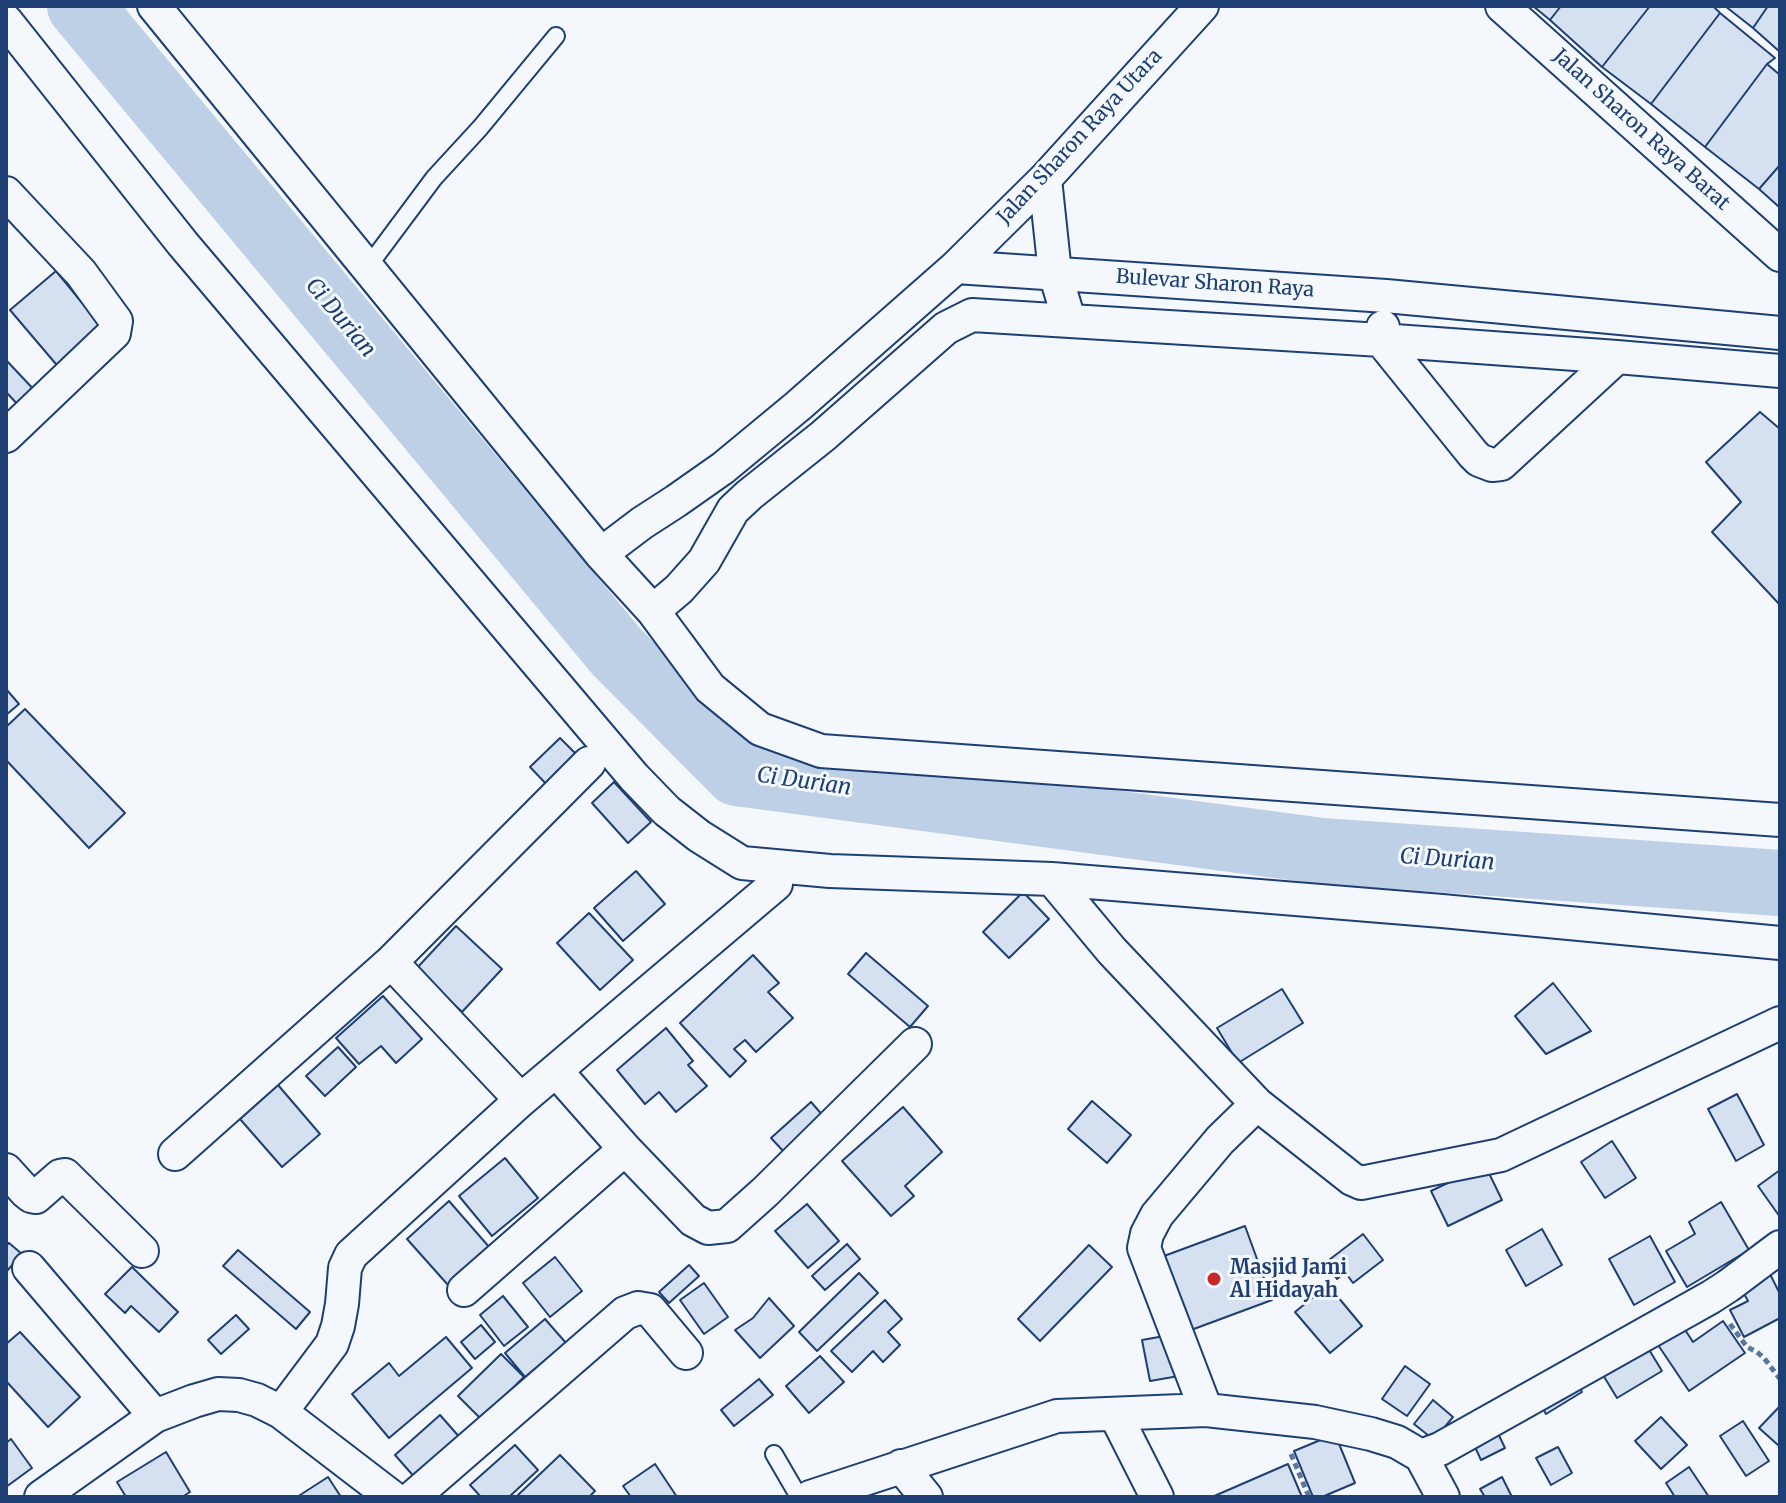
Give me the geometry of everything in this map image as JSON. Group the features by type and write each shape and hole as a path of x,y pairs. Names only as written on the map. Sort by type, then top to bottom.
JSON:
{"street":[{"path":"154,6 601,554 653,611 710,688 760,729 821,751 1780,820"},
{"name":"Jalan Sharon Raya Utara","path":"956,267 1045,179 1202,6"},
{"name":"Jalan Sharon Raya Barat","path":"1502,6 1780,255"},
{"path":"6,21 183,244 634,777 667,811 742,863 830,871 1052,879 1780,943"},
{"path":"1045,179 1055,273 1069,320"},
{"path":"6,436 114,333 116,321 81,273 11,209"},
{"path":"601,554 712,476 798,406 956,267"},
{"name":"Bulevar Sharon Raya","path":"956,267 1386,296 1780,333"},
{"path":"1386,296 1381,340 1473,454 1492,465 1501,464 1617,357"},
{"path":"653,611 679,589 704,561 741,502 823,436 946,328 972,315 1381,340 1780,371"},
{"path":"798,406 823,436"},
{"path":"712,476 741,502"},
{"path":"175,1154 391,962 589,763"},
{"path":"1052,879 1112,951 1257,1104 1361,1183 1501,1155 1780,1023"},
{"path":"281,1412 332,1344 342,1304 345,1268 351,1255 521,1100 776,884"},
{"path":"391,962 521,1100"},
{"path":"557,1072 693,1220 708,1228 727,1226 915,1044"},
{"path":"1206,1410 1144,1248 1157,1215 1220,1140 1257,1104"},
{"path":"464,1290 625,1149"},
{"path":"6,1170 26,1192 36,1197 65,1175 142,1251"},
{"path":"1421,1456 1440,1449 1711,1297 1780,1247"},
{"path":"29,1268 155,1416"},
{"path":"413,1497 625,1313 638,1308 650,1310 686,1353"},
{"path":"41,1497 155,1416 218,1394 257,1400 281,1412 392,1497"},
{"path":"810,1497 1057,1416 1206,1410 1315,1422 1397,1442 1421,1456 1443,1497"},
{"path":"1115,1414 1157,1497"},
{"path":"901,1466 926,1497"}],"lane":[{"path":"367,268 434,178 556,36"},
{"path":"774,1454 799,1497"}],"path":[{"path":"1711,1297 1747,1347 1764,1358 1780,1379"},
{"path":"1278,1418 1309,1497"}],"building":[{"path":"1533,6 1561,6 1550,20"},
{"path":"1561,6 1650,6 1602,67 1550,20"},
{"path":"1650,6 1713,6 1720,13 1651,104 1602,67"},
{"path":"1725,6 1768,6 1753,28"},
{"path":"1768,6 1780,6 1780,52 1753,28"},
{"path":"1720,13 1775,58 1767,64 1705,147 1651,104"},
{"path":"1767,64 1780,75 1780,165 1759,189 1705,147"},
{"path":"1780,165 1780,204 1778,206 1759,189"},
{"path":"56,271 106,332 61,370 10,310"},
{"path":"6,360 38,394 22,409 6,392"},
{"path":"1760,412 1780,429 1780,605 1712,532 1741,502 1706,462"},
{"path":"6,689 19,704 6,715"},
{"path":"25,709 125,813 89,848 6,760 6,727"},
{"path":"560,738 580,758 550,788 530,767"},
{"path":"614,782 651,822 628,843 592,803"},
{"path":"636,871 665,904 623,941 594,908"},
{"path":"1023,892 1049,919 1009,958 983,932"},
{"path":"589,913 633,960 600,990 557,943"},
{"path":"456,926 502,969 462,1012 416,969"},
{"path":"866,953 928,1006 910,1027 848,974"},
{"path":"753,955 779,983 768,992 793,1018 756,1052 745,1040 734,1049 746,1061 730,1077 680,1023"},
{"path":"1553,983 1591,1031 1546,1054 1515,1016"},
{"path":"1282,989 1303,1023 1238,1063 1217,1028"},
{"path":"383,996 422,1039 396,1063 381,1046 359,1064 336,1038"},
{"path":"666,1028 693,1061 688,1065 707,1086 676,1112 659,1092 645,1104 617,1070"},
{"path":"338,1047 356,1067 325,1096 306,1076"},
{"path":"278,1085 320,1134 282,1167 240,1119"},
{"path":"1737,1094 1764,1145 1736,1161 1708,1109"},
{"path":"1092,1101 1131,1135 1107,1163 1068,1129"},
{"path":"811,1102 825,1118 785,1153 771,1138"},
{"path":"903,1107 942,1152 905,1186 914,1196 891,1216 842,1161"},
{"path":"1612,1141 1636,1178 1605,1198 1581,1162"},
{"path":"505,1158 538,1198 492,1236 459,1196"},
{"path":"1485,1165 1502,1200 1448,1226 1431,1191"},
{"path":"1780,1170 1780,1217 1758,1186"},
{"path":"449,1201 490,1248 448,1285 407,1239"},
{"path":"1721,1202 1749,1250 1687,1287 1666,1251 1695,1234 1689,1222"},
{"path":"807,1204 839,1241 808,1268 775,1231"},
{"name":"Masjid Jami Al Hidayah","path":"1245,1226 1272,1300 1183,1333 1156,1259"},
{"path":"1542,1229 1562,1265 1526,1286 1506,1250"},
{"path":"1363,1234 1383,1260 1353,1283 1345,1272 1337,1279 1325,1263"},
{"path":"1650,1236 1675,1282 1634,1305 1609,1259"},
{"path":"9,1243 22,1254 6,1272 6,1246"},
{"path":"847,1244 860,1259 825,1290 812,1276"},
{"path":"1089,1245 1112,1267 1040,1341 1018,1319"},
{"path":"238,1250 310,1312 296,1329 223,1266"},
{"path":"555,1257 582,1291 550,1317 523,1283"},
{"path":"689,1265 699,1276 669,1303 659,1292"},
{"path":"132,1267 178,1312 159,1332 131,1306 125,1313 105,1294"},
{"path":"1767,1268 1780,1294 1780,1318 1744,1337 1730,1310 1748,1301 1738,1283"},
{"path":"859,1273 878,1293 817,1351 799,1332"},
{"path":"704,1283 728,1317 704,1334 680,1300"},
{"path":"1328,1285 1362,1326 1330,1353 1295,1312"},
{"path":"503,1296 528,1327 504,1346 480,1315"},
{"path":"769,1298 794,1326 760,1358 735,1330 753,1318"},
{"path":"885,1300 902,1319 888,1332 900,1345 883,1362 873,1351 852,1372 831,1351"},
{"path":"236,1315 249,1329 221,1354 208,1340"},
{"path":"545,1319 566,1343 525,1377 505,1353"},
{"path":"1678,1319 1693,1342 1723,1321 1745,1353 1689,1391 1652,1336"},
{"path":"481,1325 495,1342 475,1359 461,1342"},
{"path":"20,1332 80,1397 48,1427 6,1381 6,1344"},
{"path":"1170,1335 1179,1376 1150,1381 1142,1340"},
{"path":"446,1337 472,1368 389,1438 352,1394 389,1363 399,1376"},
{"path":"1645,1343 1662,1371 1617,1398 1600,1370"},
{"path":"501,1354 524,1377 481,1419 458,1396"},
{"path":"820,1356 844,1382 809,1413 786,1386"},
{"path":"1405,1366 1430,1384 1407,1416 1382,1399"},
{"path":"1572,1375 1582,1392 1546,1414 1536,1397"},
{"path":"759,1379 773,1395 734,1426 721,1410"},
{"path":"1433,1400 1453,1417 1434,1440 1414,1424"},
{"path":"1780,1406 1780,1443 1778,1445 1759,1428"},
{"path":"440,1415 462,1440 417,1480 395,1455"},
{"path":"1661,1417 1687,1445 1661,1469 1635,1441"},
{"path":"1743,1421 1769,1461 1746,1476 1720,1436"},
{"path":"1493,1423 1505,1448 1481,1460 1469,1434"},
{"path":"1335,1434 1355,1483 1322,1497 1313,1497 1294,1451"},
{"path":"11,1439 32,1468 6,1487 6,1443"},
{"path":"515,1445 538,1470 509,1497 481,1497 470,1485"},
{"path":"1558,1447 1572,1473 1551,1485 1536,1458"},
{"path":"166,1452 190,1492 182,1497 126,1497 117,1482"},
{"path":"560,1455 595,1491 589,1497 518,1495"},
{"path":"655,1464 677,1497 631,1497 623,1486"},
{"path":"1288,1464 1302,1497 1212,1497"},
{"path":"1689,1467 1709,1497 1675,1497 1666,1483"},
{"path":"328,1477 341,1497 297,1497"},
{"path":"1502,1477 1512,1497 1485,1497 1480,1489"}],"waterway":[{"name":"Ci Durian","path":"80,6 616,651 737,773 1322,851 1780,883"}],"place":[{"name":"Masjid Jami Al Hidayah","path":"1214,1279"}]}
